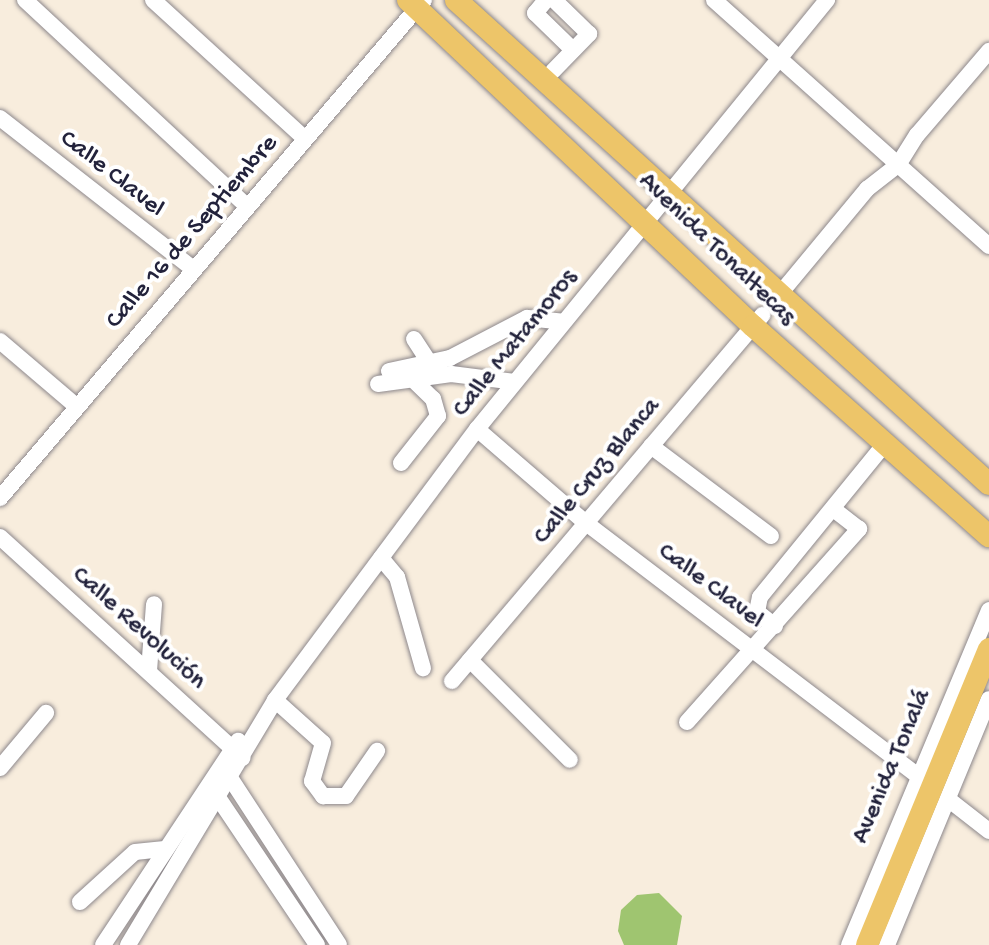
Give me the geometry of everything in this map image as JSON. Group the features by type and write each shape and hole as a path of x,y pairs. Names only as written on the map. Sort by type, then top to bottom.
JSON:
{"main road":[{"name":"Avenida Tonaltecas","path":"456,0 989,471"},
{"name":"Avenida Tonaltecas","path":"475,0 553,71 673,190"},
{"name":"Avenida Tonaltecas","path":"419,2 885,444 989,536"},
{"name":"Avenida Tonaltecas","path":"783,290 989,484"},
{"name":"Avenida Tonaltecas","path":"757,320 989,522"},
{"name":"Avenida Tonalá","path":"867,945 989,649"}],"street":[{"path":"25,0 247,206"},
{"path":"153,0 305,139"},
{"path":"546,0 535,13 573,50"},
{"path":"553,71 589,34 554,0"},
{"path":"714,0 989,246"},
{"name":"Calle Matamoros","path":"128,945 231,779 238,752 275,700 477,429 651,219 823,1"},
{"name":"Calle 16 de Septiembre","path":"0,498 419,2"},
{"path":"783,290 867,189 898,165 917,135 989,51"},
{"name":"Calle Clavel","path":"0,118 193,269"},
{"path":"515,382 472,374 412,379 383,377 479,347 527,318 563,322"},
{"name":"Calle Cruz Blanca","path":"452,681 757,320"},
{"path":"414,339 429,362"},
{"path":"0,341 76,406"},
{"path":"401,463 438,416 439,407 412,379"},
{"name":"Calle Clavel","path":"477,429 586,523 919,777"},
{"path":"775,626 757,612 760,597 885,444"},
{"path":"651,446 771,536"},
{"path":"687,722 859,529 833,509"},
{"name":"Calle Revolución","path":"0,537 238,752"},
{"path":"381,558 402,591 423,668"},
{"path":"149,671 154,604"},
{"name":"Avenida Tonalá","path":"850,945 989,610"},
{"path":"470,660 570,760"},
{"path":"887,945 989,699"},
{"path":"275,700 323,743 312,781 323,796 346,796 377,751"},
{"path":"0,768 46,713"},
{"name":"Calle Matamoros","path":"103,945 219,762 238,752"},
{"path":"219,762 339,945"},
{"path":"206,782 317,945"},
{"path":"948,799 989,831"},
{"path":"80,902 135,852 150,846 165,849"}],"green space":[{"path":"659,893 682,916 677,945 624,945 618,931 621,910 637,895"}]}
